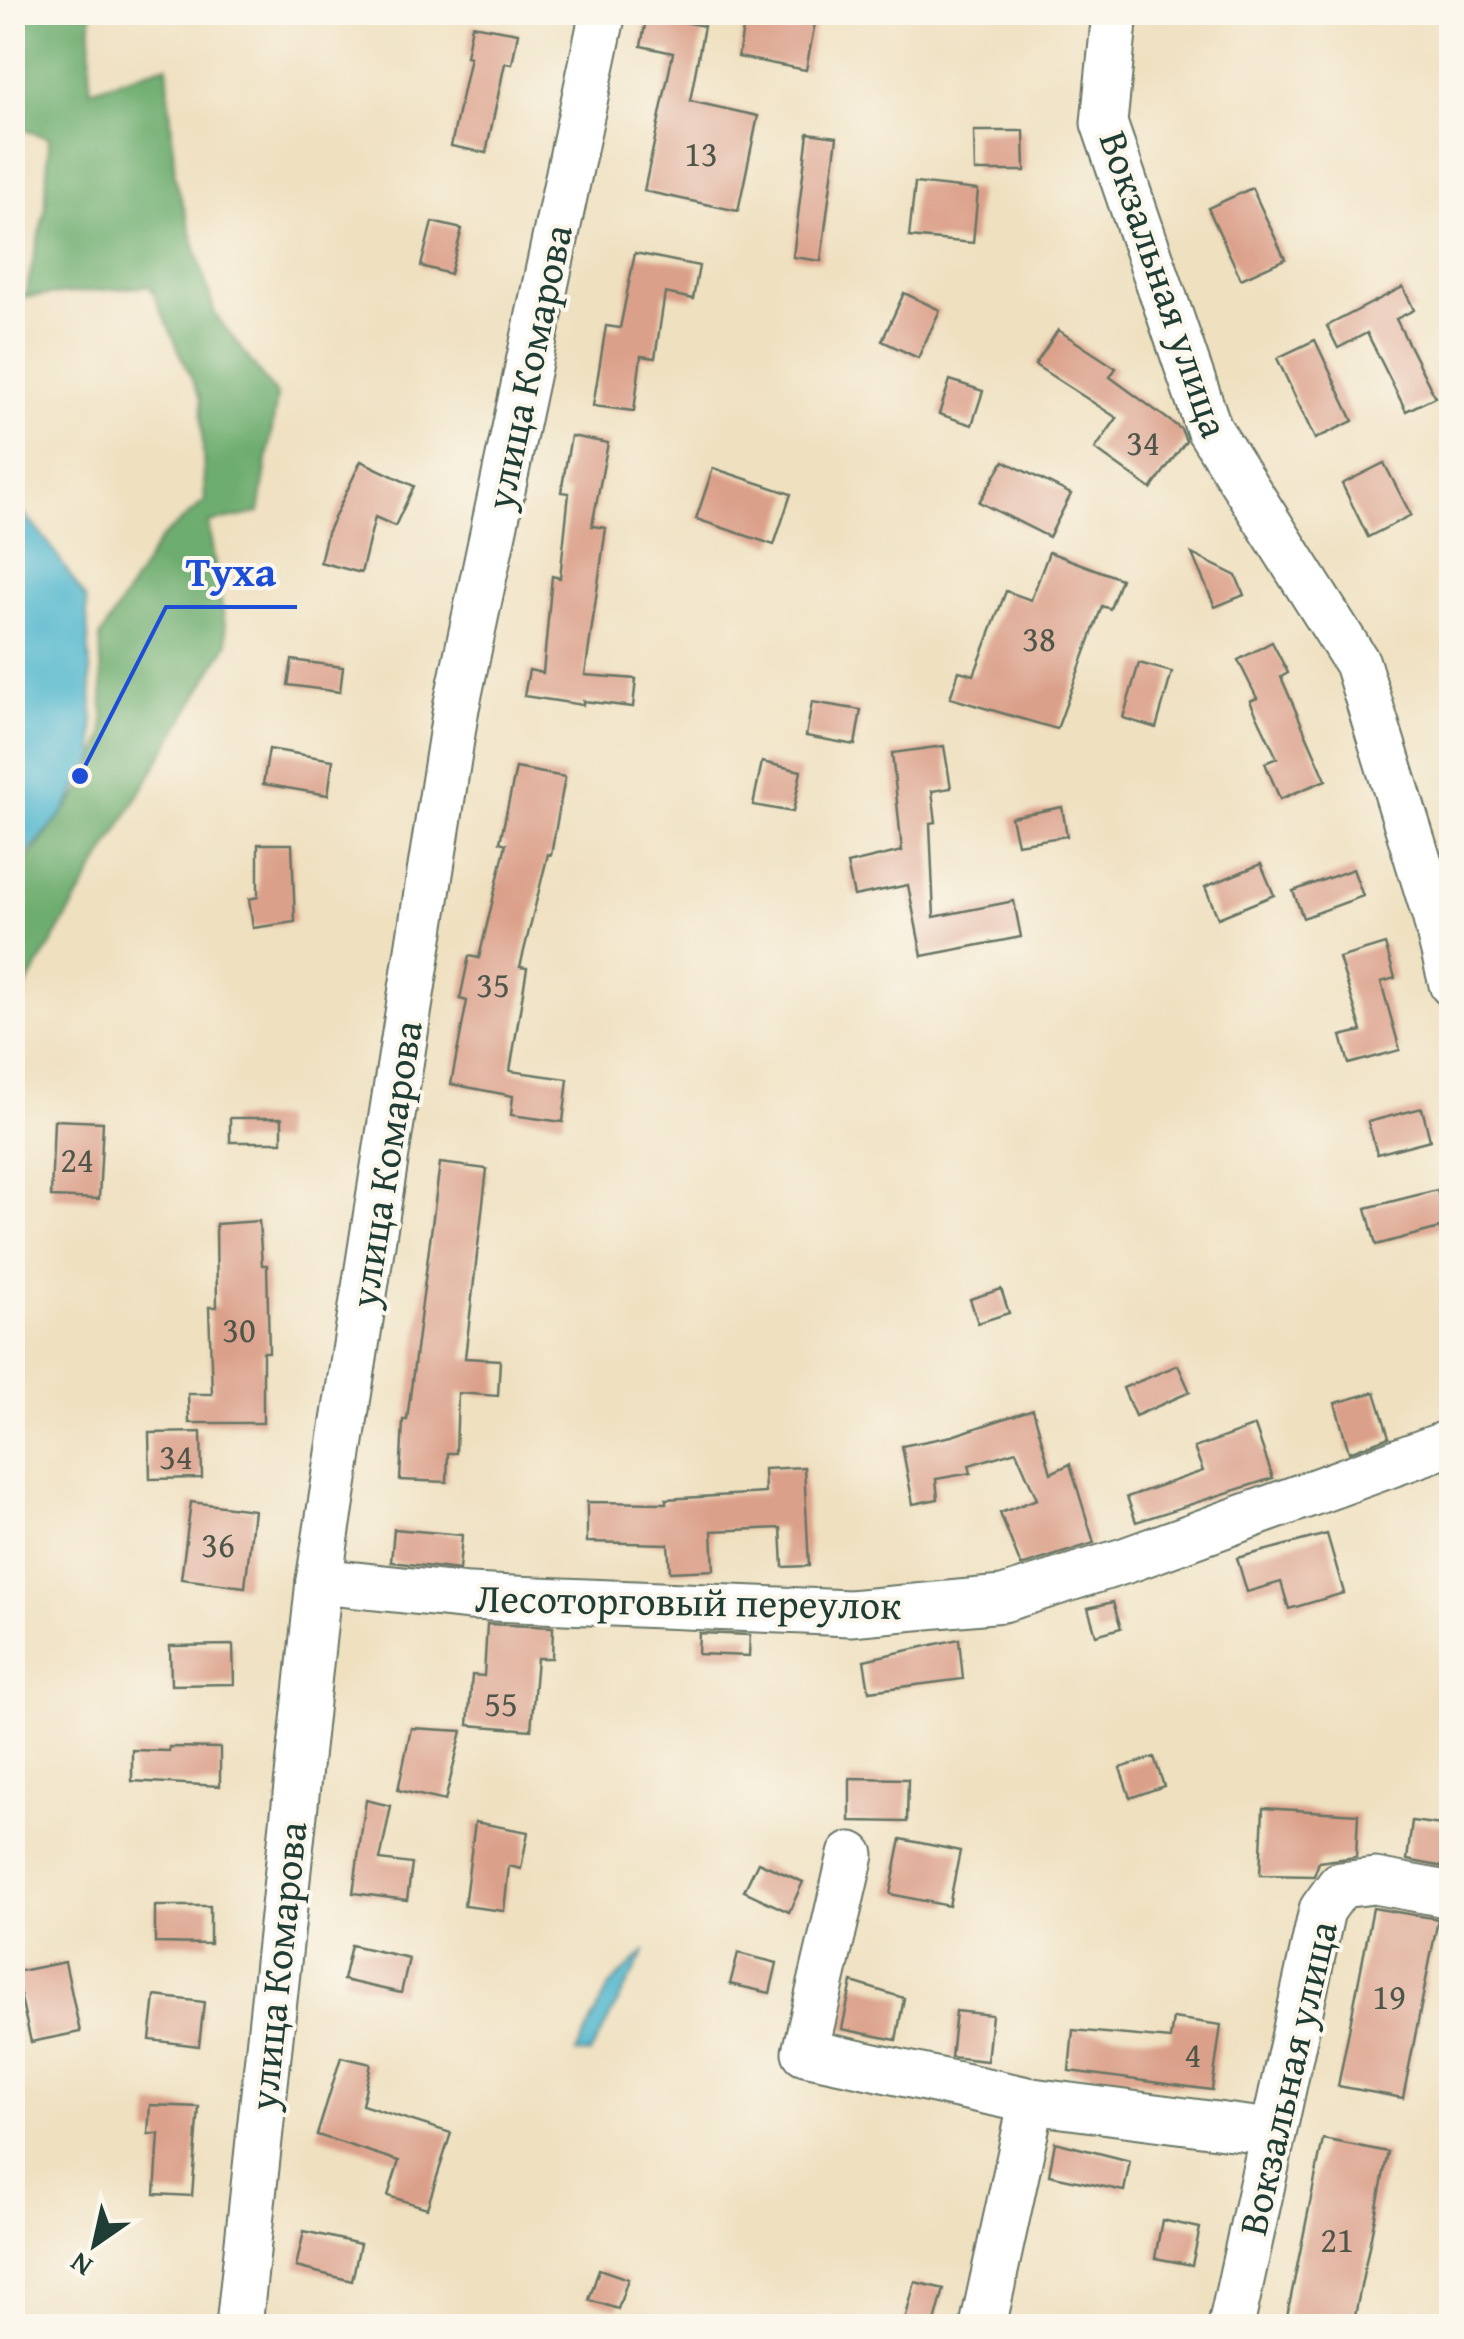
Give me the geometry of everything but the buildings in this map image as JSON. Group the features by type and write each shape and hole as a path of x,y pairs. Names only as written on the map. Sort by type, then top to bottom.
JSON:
{"street":[{"name":"улица Комарова","path":"239,2326 319,1582 456,708 603,12"},
{"name":"Вокзальная улица","path":"1115,12 1104,123 1208,429 1357,663 1452,984"},
{"name":"Лесоторговый переулок","path":"319,1582 469,1597 850,1613 1002,1600 1127,1560 1452,1442"},
{"path":"851,1855 806,2052 1032,2101 1272,2132"},
{"name":"Вокзальная улица","path":"1231,2326 1322,1910 1340,1885 1375,1881 1452,1895"},
{"path":"983,2326 1032,2101"}],"green space":[{"path":"13,12 91,13 90,90 167,65 175,177 215,314 277,396 259,513 208,523 228,643 13,1009 13,878 91,777 104,734 100,637 161,538 205,501 201,399 150,286 25,297 45,210 49,138 13,126"}],"water":[{"path":"13,500 50,545 86,600 95,758 63,813 13,870"},
{"path":"646,1950 590,2054 576,2053 609,1987"}],"place":[{"name":"Туха","path":"80,776"}]}
